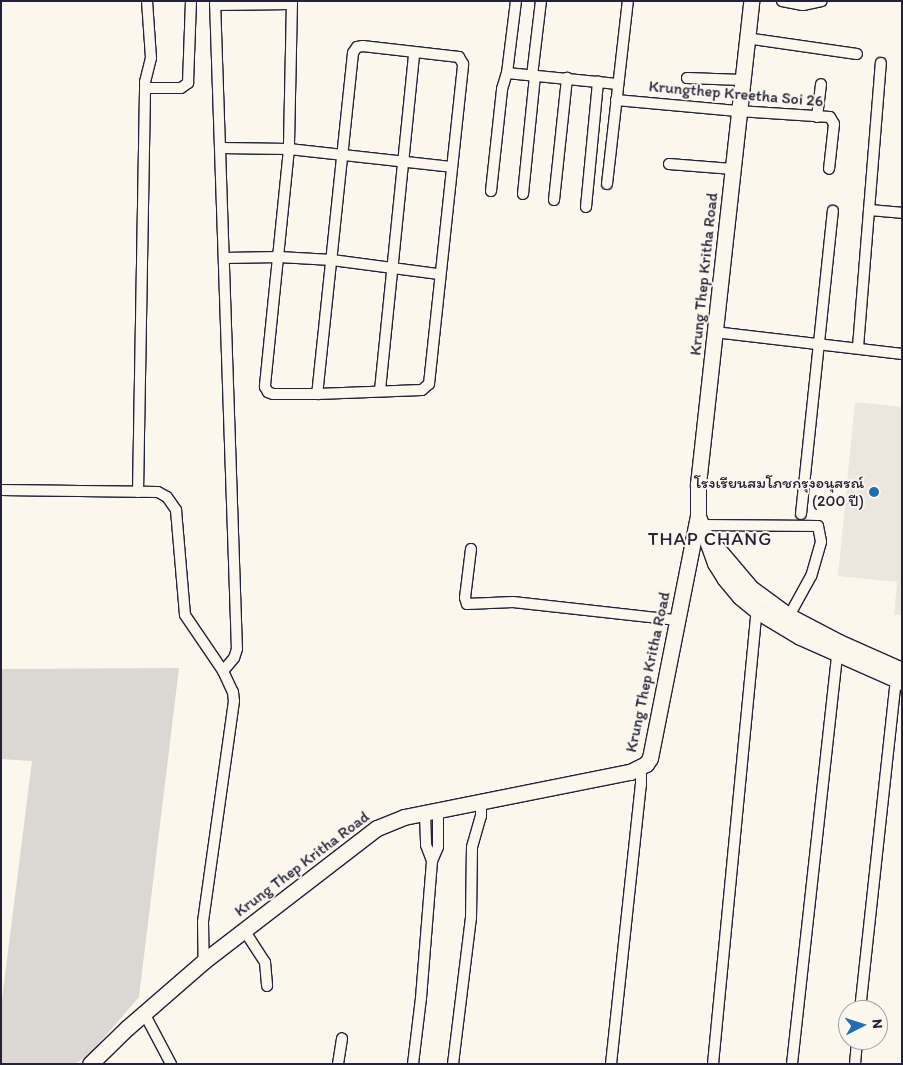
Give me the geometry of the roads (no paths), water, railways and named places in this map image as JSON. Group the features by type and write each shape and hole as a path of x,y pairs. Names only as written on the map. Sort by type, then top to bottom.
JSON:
{"main road":[{"name":"Krung Thep Kritha Road","path":"90,1064 144,1013 204,961 377,828 390,821 431,811 641,768 650,758 677,620 702,526 698,484 751,1"},
{"path":"702,526 715,563 740,597 757,611 800,637 838,648"},
{"path":"702,526 751,588 838,648 900,677"}],"street":[{"path":"138,492 145,88 151,58 147,1"},
{"path":"145,88 181,88 188,84 191,1"},
{"path":"490,191 502,89 516,1"},
{"path":"523,194 541,1"},
{"path":"607,184 628,1"},
{"path":"782,1 803,5 822,1"},
{"path":"223,671 234,658 237,649 215,3 292,2 289,149 265,387 268,392 273,394 317,394 380,390 422,390 429,384 462,59 357,47 353,53 344,154 317,394"},
{"path":"746,38 857,54"},
{"path":"380,390 414,53"},
{"path":"858,347 882,63"},
{"path":"506,73 617,84"},
{"path":"554,200 567,78"},
{"path":"687,78 742,80"},
{"path":"586,207 598,82"},
{"path":"818,117 821,84"},
{"name":"Krungthep Kreetha Soi 26","path":"616,100 830,117 833,119 828,169"},
{"path":"220,148 289,149 451,166"},
{"path":"669,164 733,169"},
{"path":"869,210 902,213"},
{"path":"801,514 834,211"},
{"path":"224,258 279,257 332,260 439,274"},
{"path":"715,332 820,342 902,354"},
{"path":"1,490 158,492 167,497 176,510 185,615 223,671 233,692 234,701 203,922 204,961"},
{"path":"702,526 818,526 821,542 811,576 789,616"},
{"path":"471,549 465,598 467,604 513,602 677,620"},
{"path":"713,1064 757,611"},
{"path":"792,1064 838,648"},
{"path":"861,1000 900,677"},
{"path":"611,1064 641,785 641,768"},
{"path":"453,1064 471,918 472,847 481,816 481,801"},
{"path":"413,1064 421,998 432,861 426,844 431,811"},
{"path":"244,930 265,962 267,986"},
{"path":"144,1013 171,1064"},
{"path":"338,1064 342,1038"},
{"path":"855,1064 856,1050"}],"place":[{"name":"โรงเรียนสมโภชกรุงอนุสรณ์ (200 ปี)","path":"874,492"}],"district":[{"name":"THAP CHANG","path":"710,539"}]}
